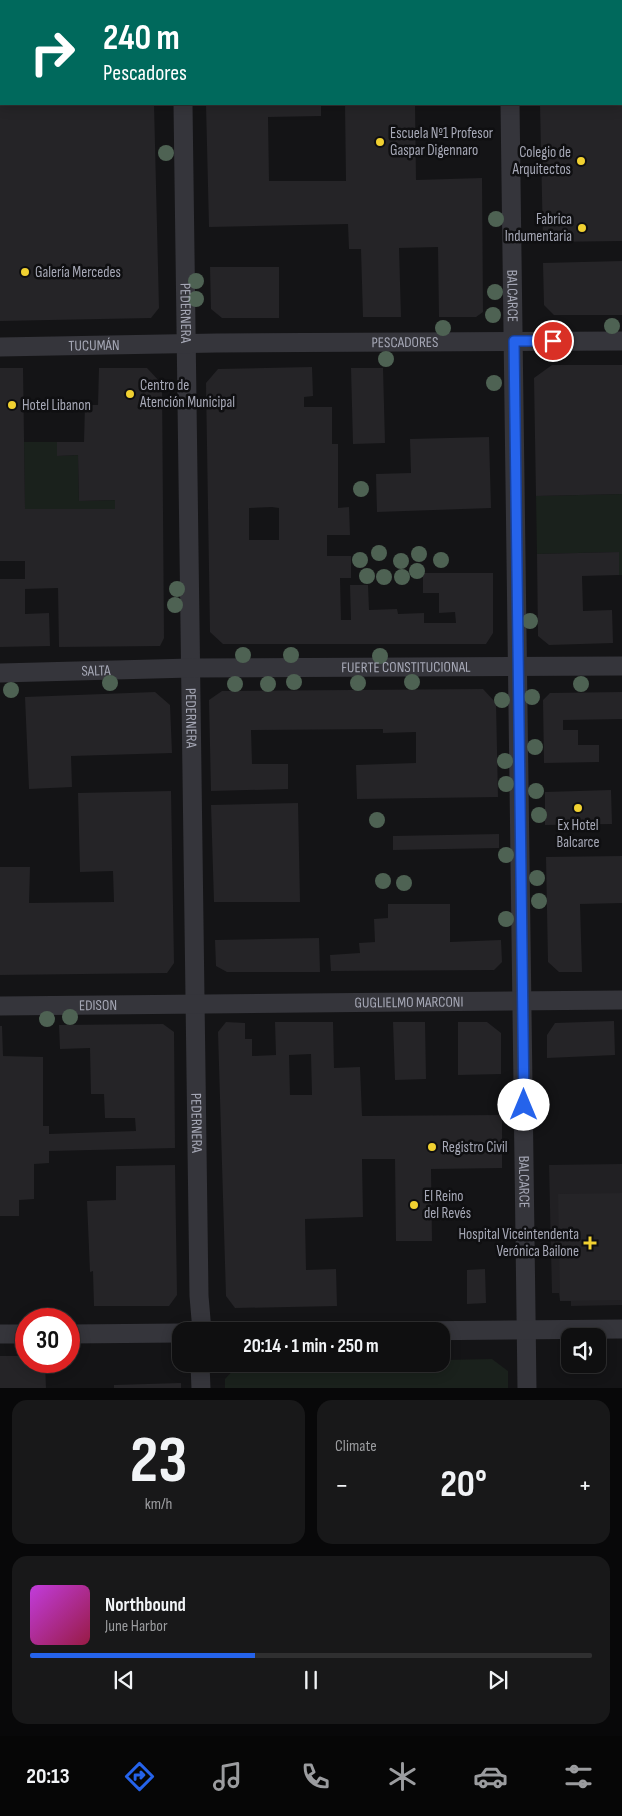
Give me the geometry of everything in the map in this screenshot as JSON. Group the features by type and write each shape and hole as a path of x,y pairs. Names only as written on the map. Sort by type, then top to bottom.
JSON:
{"street":[{"name":"PEDERNERA","path":"183,105 199,1296 201,1322"},
{"name":"BALCARCE","path":"510,105 527,1388"},
{"name":"PESCADORES","path":"187,343 622,341"},
{"name":"TUCUMÁN","path":"0,347 187,343"},
{"name":"FUERTE CONSTITUCIONAL","path":"191,668 622,666"},
{"name":"SALTA","path":"0,673 191,668"},
{"name":"GUGLIELMO MARCONI","path":"196,1004 622,1000"},
{"name":"EDISON","path":"0,1006 196,1004"},
{"path":"450,1331 622,1329"},
{"path":"80,1334 172,1333"},
{"path":"0,1334 15,1334"},
{"path":"200,1372 201,1388"}],"shaded area":[{"path":"24,442 57,442 58,456 78,455 79,501 115,500 115,509 25,509"},
{"path":"622,494 622,575 619,575 619,552 537,554 536,496"},
{"name":"Hospital Viceintendenta Verónica Bailone","path":"622,1164 622,1305 571,1306 571,1301 560,1301 559,1293 552,1293 549,1165"},
{"path":"492,1359 508,1371 508,1388 225,1388 225,1379 232,1372 450,1372 450,1360"}],"building":[{"path":"0,105 154,105 159,308 151,318 0,321"},
{"path":"206,105 321,105 321,116 268,117 269,181 346,181 345,105 415,105 416,180 482,178 483,312 476,317 439,317 438,247 399,248 401,317 363,317 361,249 349,249 348,224 209,227"},
{"path":"540,105 622,105 622,241 543,242"},
{"path":"622,261 622,315 554,315 544,305 543,263"},
{"path":"210,267 279,267 279,318 222,318 211,309"},
{"path":"552,365 622,365 622,494 536,496 534,378"},
{"path":"312,367 313,396 304,397 304,407 332,407 332,444 338,444 338,508 349,507 350,535 327,535 327,556 351,556 351,578 340,578 341,620 351,620 350,585 368,585 369,610 397,609 398,614 424,613 424,623 456,623 455,612 439,613 439,593 423,593 423,573 493,573 493,633 486,644 223,644 210,632 206,383 218,369","holes":["249,508 279,508 279,540 249,540"]},
{"path":"0,368 23,368 25,509 115,509 115,500 79,501 78,455 57,456 57,442 84,442 85,405 98,405 99,368 147,368 162,384 164,638 160,646 59,647 58,588 25,589 25,614 49,613 50,646 0,647 0,579 25,579 25,561 0,561"},
{"path":"351,368 383,368 385,443 353,444"},
{"path":"489,437 491,508 377,512 376,474 411,473 410,439"},
{"path":"619,552 619,575 582,576 583,611 612,610 613,643 549,645 538,636 537,554"},
{"path":"483,689 496,703 498,797 357,799 356,765 416,763 416,732 383,733 383,729 251,730 252,764 288,764 288,789 211,791 209,700 222,691"},
{"path":"155,692 170,705 172,753 71,756 72,787 29,789 25,697"},
{"path":"622,692 622,719 563,720 563,730 578,730 578,745 599,745 599,762 544,763 543,700 550,693"},
{"name":"Ex Hotel Balcarce","path":"611,790 612,824 545,825 545,792"},
{"path":"171,791 174,963 167,973 0,975 0,867 30,867 29,903 114,902 113,871 80,872 78,793"},
{"path":"298,803 300,902 214,902 211,805"},
{"path":"499,834 499,848 393,850 393,836"},
{"path":"622,856 622,903 580,904 582,972 559,972 548,962 546,857"},
{"path":"388,904 450,904 450,942 501,940 502,962 494,970 331,971 330,955 360,953 359,943 375,942 374,919 388,918"},
{"path":"319,938 320,972 227,972 216,966 215,940"},
{"path":"614,1021 615,1055 547,1058 547,1035 555,1023"},
{"path":"226,1022 245,1023 245,1039 252,1039 252,1056 276,1055 275,1022 333,1022 334,1068 360,1067 362,1116 502,1115 502,1168 431,1169 432,1241 396,1241 395,1159 362,1159 363,1217 305,1219 306,1270 336,1269 337,1306 235,1308 226,1296 218,1032","holes":["311,1054 312,1095 290,1095 289,1055"]},
{"path":"393,1022 425,1022 426,1079 395,1080"},
{"path":"458,1022 487,1022 501,1033 501,1074 458,1075"},
{"path":"163,1024 174,1032 175,1148 49,1151 49,1163 34,1164 34,1199 19,1200 19,1216 0,1216 0,1026 2,1026 3,1056 43,1057 43,1126 49,1126 49,1134 136,1131 135,1118 105,1118 104,1094 91,1094 90,1048 60,1049 59,1025"},
{"path":"175,1165 177,1295 169,1306 94,1306 93,1271 90,1272 87,1201 116,1200 116,1166"},
{"name":"Hospital Viceintendenta Verónica Bailone","path":"622,1193 622,1300 560,1301 558,1194"},
{"path":"485,1269 486,1303 467,1304 467,1270"},
{"path":"0,1356 15,1356 15,1373 45,1373 46,1388 0,1388"},
{"path":"181,1383 181,1388 114,1388 114,1385"}],"place":[{"name":"Escuela Nº1 Profesor Gaspar Digennaro","path":"380,142"},
{"name":"Colegio de Arquitectos","path":"581,161"},
{"name":"Fabrica Indumentaria","path":"582,228"},
{"name":"Galería Mercedes","path":"25,272"},
{"name":"Centro de Atención Municipal","path":"130,394"},
{"name":"Hotel Libanon","path":"12,405"},
{"name":"Ex Hotel Balcarce","path":"578,808"},
{"name":"Registro Civil","path":"432,1147"},
{"name":"El Reino del Revés","path":"414,1205"},
{"name":"Hospital Viceintendenta Verónica Bailone","path":"590,1243"}],"route":[{"path":"524,1105 514,341 553,341"}]}
